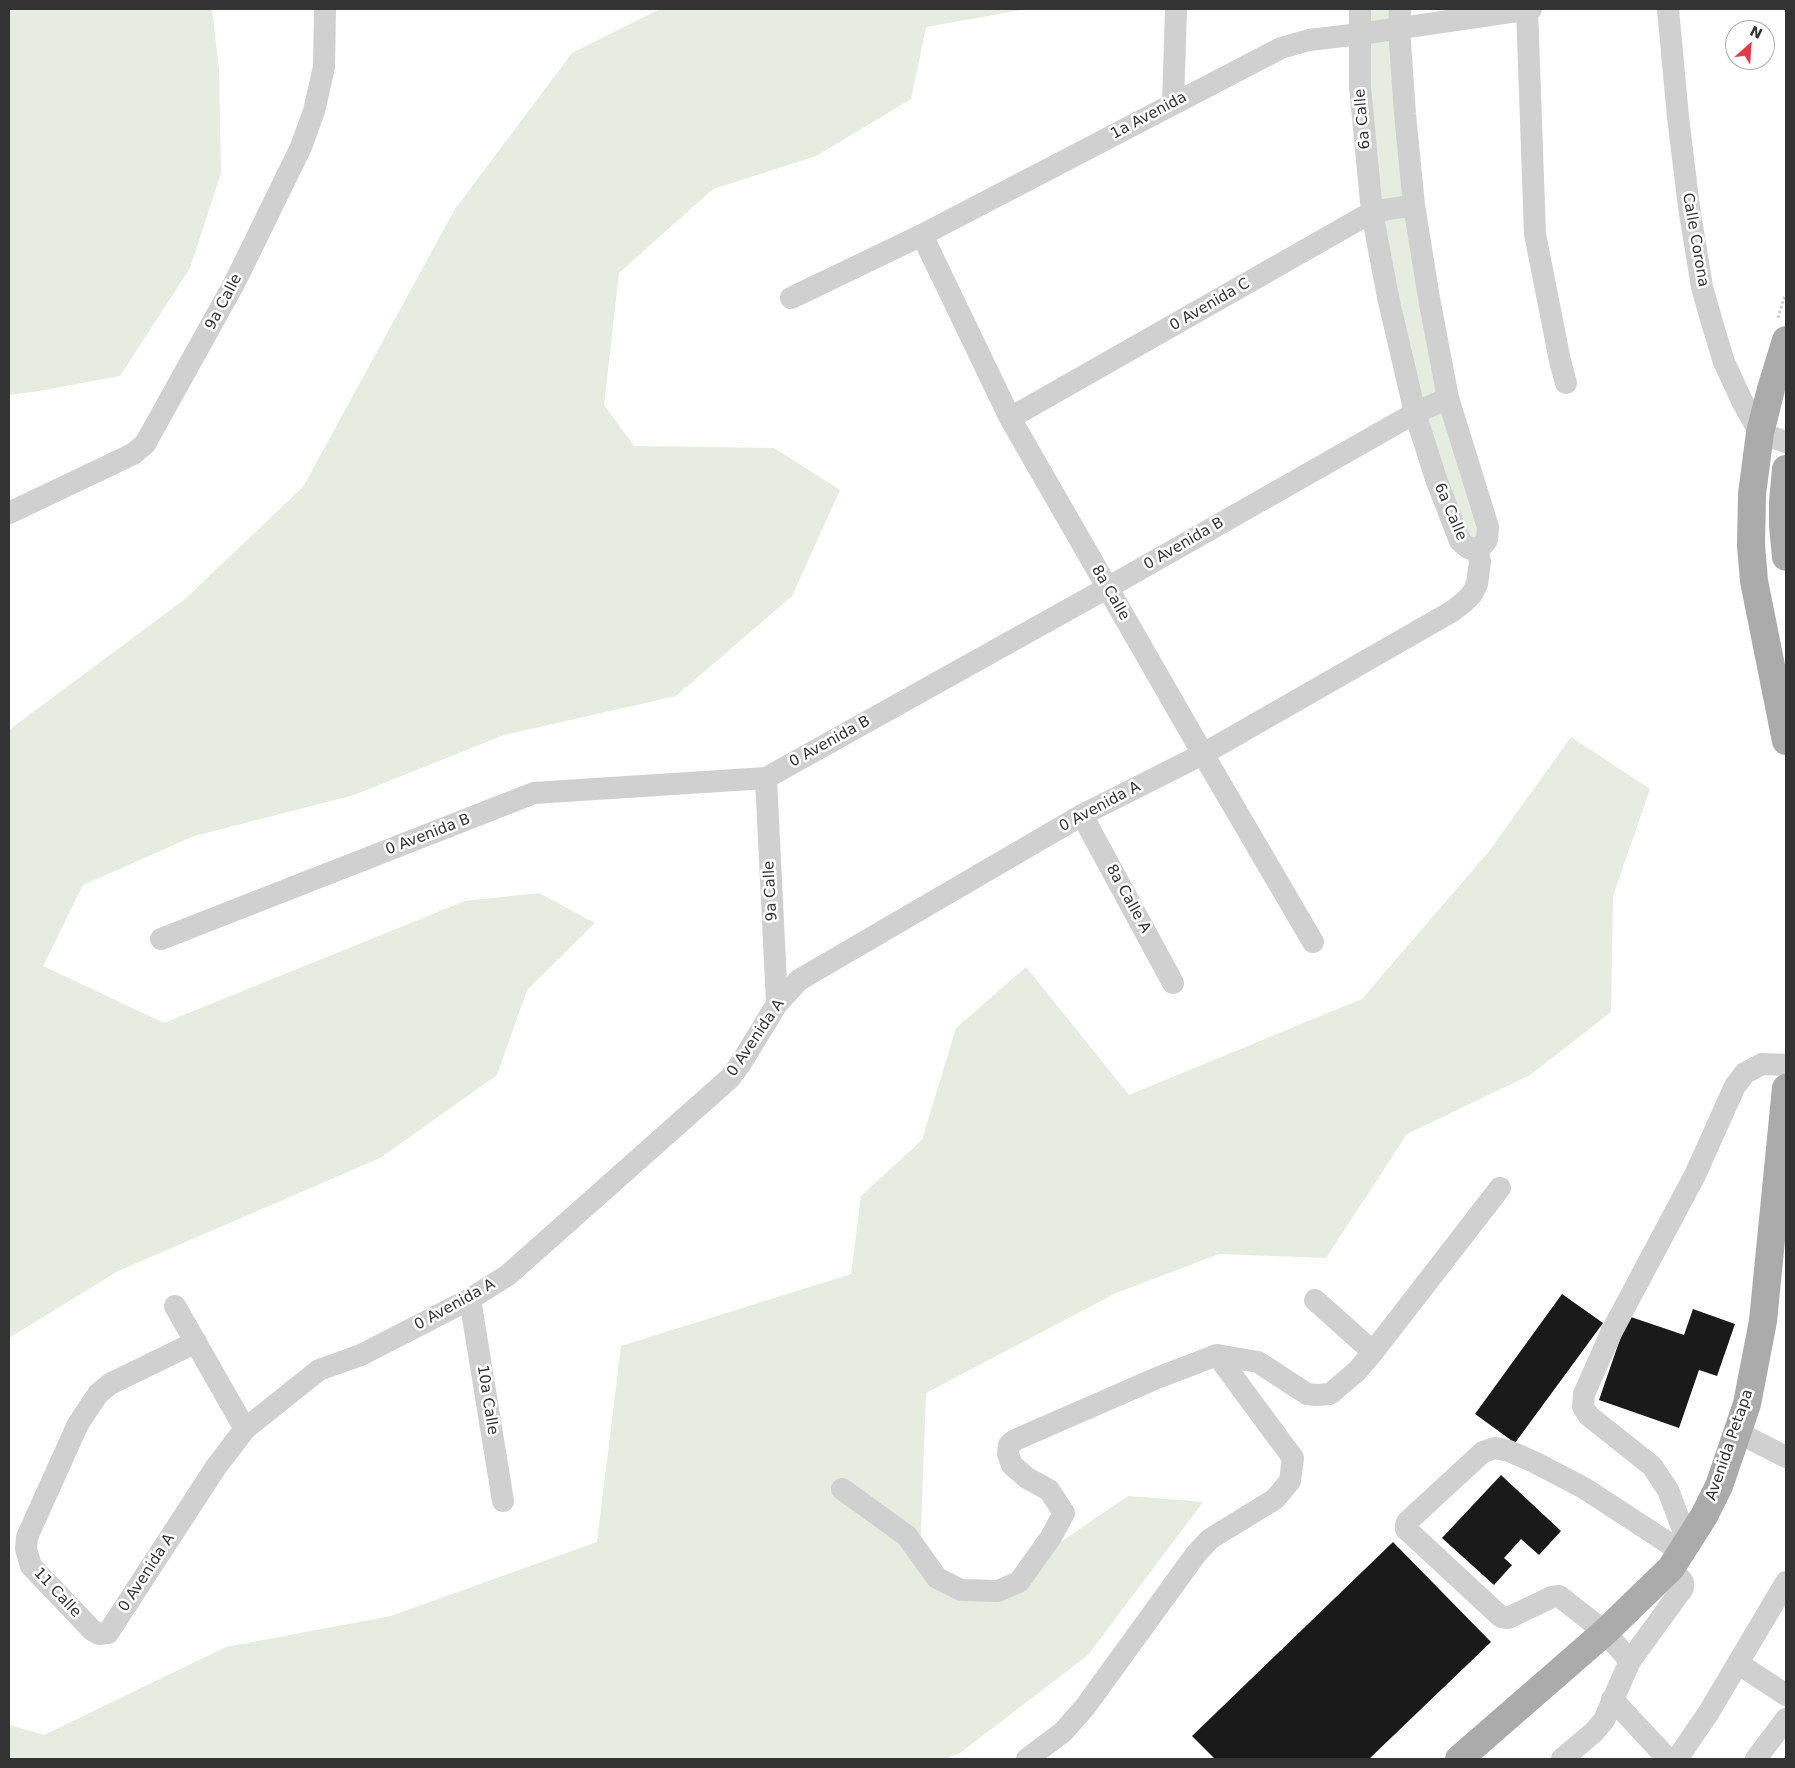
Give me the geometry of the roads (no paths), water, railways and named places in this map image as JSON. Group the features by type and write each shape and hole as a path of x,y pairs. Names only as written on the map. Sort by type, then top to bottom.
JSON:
{"main road":[{"path":"1781,332 1760,433 1752,494 1751,545 1754,581 1786,741"},
{"path":"1786,469 1783,526 1786,557"},
{"name":"Avenida Petapa","path":"1458,1759 1606,1632 1681,1554 1704,1516 1719,1486 1747,1404 1763,1321 1786,1088"}],"street":[{"name":"9a Calle","path":"9,513 133,454 145,444 235,282 301,147 314,112 324,67 325,9"},
{"path":"1172,104 1176,9"},
{"name":"6a Calle","path":"1360,9 1360,87 1372,212 1388,297 1415,413 1436,479 1463,546 1477,549 1487,540 1488,527 1448,398 1429,298 1414,205 1405,114 1400,18"},
{"path":"1528,9 1534,234 1566,383"},
{"name":"1a Avenida","path":"791,298 922,235 1281,48 1309,40 1360,34 1400,18 1528,9"},
{"name":"Calle Corona","path":"1668,9 1688,198 1702,287 1724,362 1742,401 1760,433"},
{"name":"0 Avenida C","path":"1010,418 1372,212 1414,205"},
{"name":"8a Calle","path":"922,235 1010,418 1202,754 1313,942"},
{"name":"0 Avenida B","path":"161,939 534,793 766,778 1107,588 1415,413 1448,398"},
{"path":"1760,433 1786,442"},
{"name":"0 Avenida A","path":"108,1632 216,1467 245,1429 319,1370 361,1355 470,1299 508,1275 730,1078 777,1004 799,980 1082,815 1202,754 1452,612 1464,603 1472,594 1477,584 1480,562 1477,549"},
{"name":"9a Calle","path":"766,778 777,1004"},
{"name":"8a Calle A","path":"1082,815 1174,983"},
{"path":"1562,1759 1594,1732 1604,1720 1630,1661 1683,1588 1681,1554 1668,1490 1652,1466 1588,1416 1583,1407 1584,1394 1612,1331 1695,1175 1734,1086 1745,1072 1762,1064 1786,1065"},
{"path":"842,1489 907,1536 937,1578 961,1590 998,1591 1018,1582 1051,1537 1064,1513 1048,1490 1027,1478 1012,1465 1008,1454 1009,1445 1015,1440 1157,1378 1217,1355 1258,1362 1308,1394 1330,1394 1357,1371 1373,1352 1500,1188"},
{"name":"10a Calle","path":"470,1299 503,1501"},
{"path":"1315,1300 1373,1352"},
{"path":"175,1306 245,1429"},
{"name":"11 Calle","path":"108,1632 100,1634 92,1630 31,1566 26,1549 27,1537 78,1424 98,1394 110,1384 196,1342"},
{"path":"1027,1759 1063,1732 1085,1707 1196,1554 1210,1538 1275,1499 1290,1481 1293,1458 1217,1355"},
{"path":"1737,1432 1786,1457"},
{"path":"1630,1661 1606,1632 1559,1596 1552,1597 1508,1618 1501,1617 1406,1529 1407,1522 1483,1452 1495,1448 1508,1451 1534,1462 1584,1488 1681,1554"},
{"path":"1677,1759 1738,1664 1786,1582"},
{"path":"1738,1664 1786,1696"},
{"path":"1612,1699 1668,1759"},
{"path":"1756,1759 1786,1720"}]}
